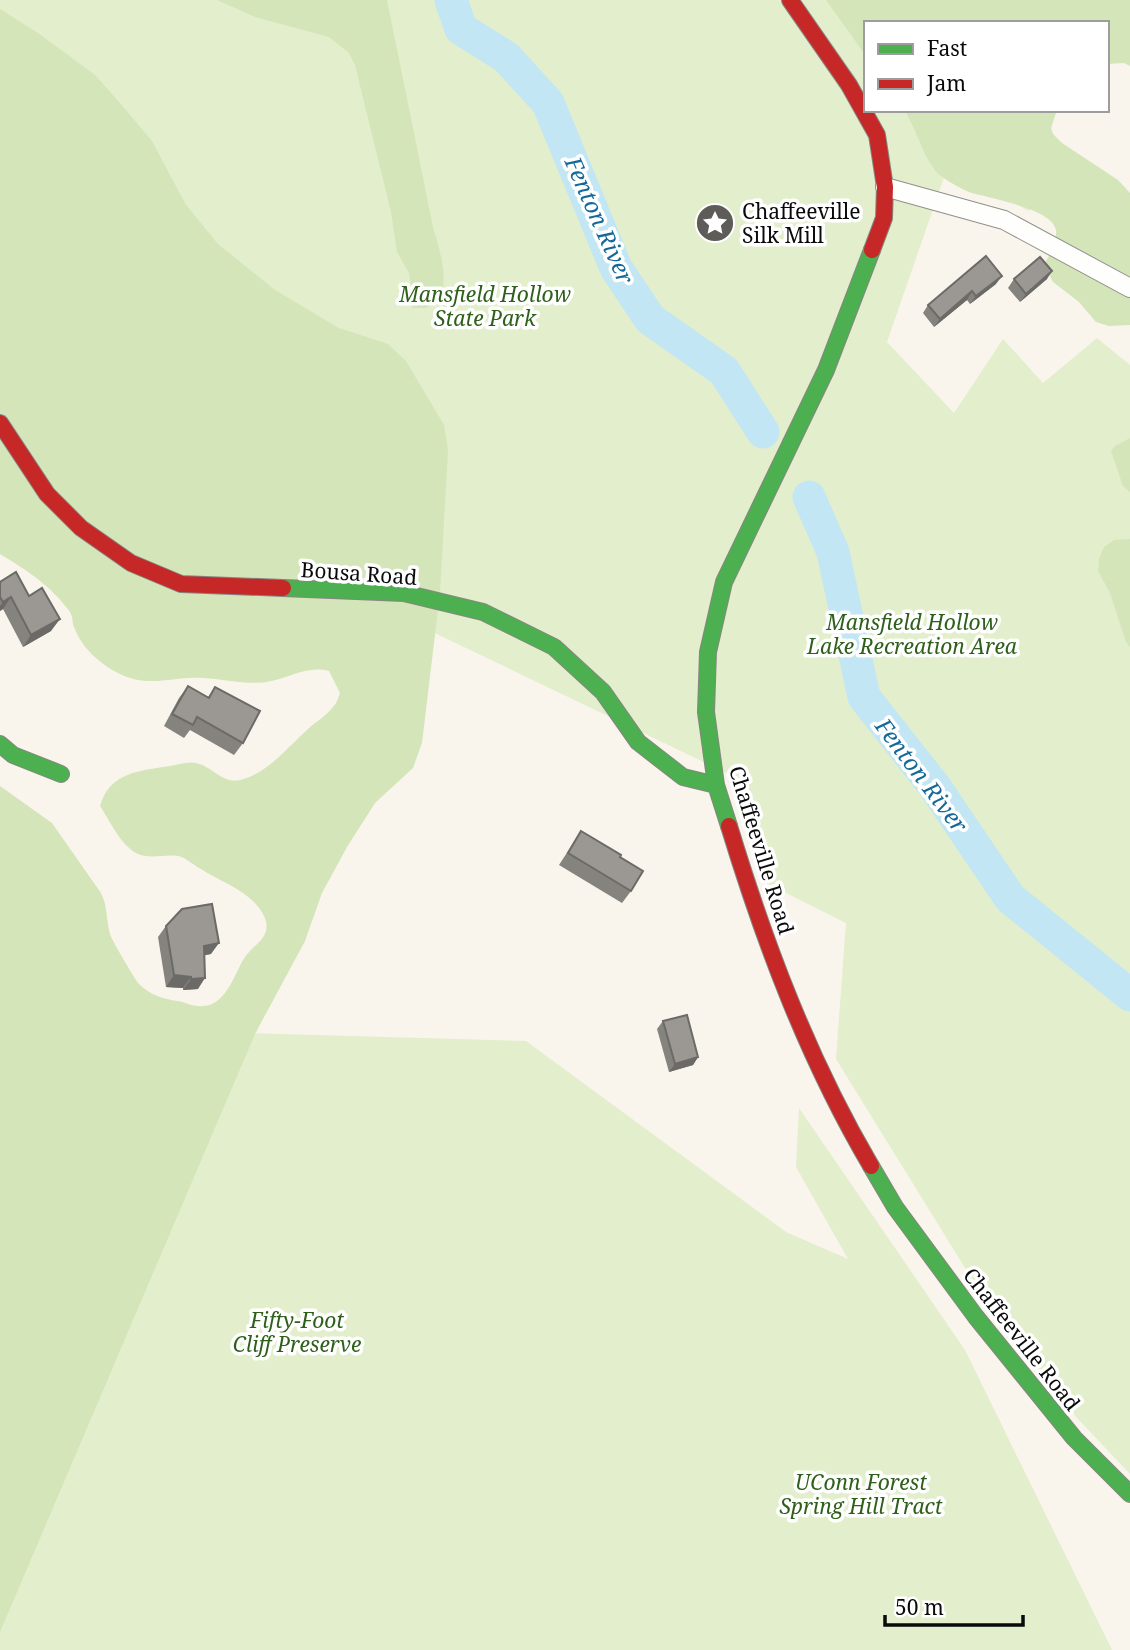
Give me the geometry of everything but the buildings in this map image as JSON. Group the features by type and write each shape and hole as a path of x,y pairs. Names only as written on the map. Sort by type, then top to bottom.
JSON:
{"street":[{"name":"Chaffeeville Road","path":"790,0 849,85 864,112"},
{"name":"Chaffeeville Road","path":"864,112 877,135 885,187 884,218 826,370 724,582 708,652 706,712 716,785 747,886 791,1005 819,1070 855,1139 895,1207 976,1317 1074,1438 1130,1494"},
{"path":"885,187 1004,220 1130,288"},
{"name":"Bousa Road","path":"0,423 47,494 81,528 131,563 181,584 404,593 483,612 554,647 603,692 638,742 683,777 716,785"},
{"path":"0,744 13,755 61,774"}],"green space":[{"path":"0,0 1098,0 864,21 864,112 1055,112 1045,161 1029,211 947,169 887,342 954,413 1003,339 1043,383 1097,338 1130,365 1130,1474 1078,1419 1008,1331 970,1276 836,1059 846,923 766,883 735,777 418,625 0,327"},
{"path":"217,0 387,0 442,264 442,290 426,308 413,308 407,297 411,285 409,273 397,252 391,212 355,65 349,53 329,37 255,17"},
{"path":"826,0 1130,0 1130,66 1124,63 1109,64 1109,21 864,21 864,53"},
{"path":"0,9 95,75 152,141 186,205 218,244 275,290 339,328 388,344 406,361 444,425 448,450 440,593 422,743 413,768 375,803 322,893 305,941 255,1034 0,1632 0,786 52,823 101,893 111,937 139,984 162,998 195,1006 207,1006 221,998 247,954 261,940 266,930 264,916 252,900 236,888 184,858 146,856 130,849 100,806 111,786 118,780 147,770 193,763 234,781 250,777 268,766 327,713 340,693 329,671 321,670 259,683 203,678 150,681 129,678 105,665 86,648 73,625 70,612 55,594 0,554"},
{"path":"905,112 1056,112 1051,128 1053,134 1062,143 1118,180 1130,193 1130,325 1109,326 1096,322 1079,302 1053,282 1044,265 1055,239 1056,230 1052,222 1031,210 969,192 941,176 930,163"},
{"path":"1130,438 1130,492 1123,486 1111,451"},
{"path":"1130,539 1130,647 1110,593 1098,571 1104,547 1114,540"},
{"name":"Fifty-Foot Cliff Preserve","path":"0,1026 526,1041 786,1232 848,1259 796,1167 799,1108 965,1350 1112,1650 0,1650"}],"waterway":[{"name":"Fenton River","path":"451,0 461,29 506,57 548,103 616,268 650,319 724,371 763,432"},
{"name":"Fenton River","path":"809,497 833,552 864,697 935,787 1010,898 1130,995"}],"traffic: fast":[{"path":"729,826 716,785 706,712 708,652 724,582 826,370 872,250"},
{"path":"283,588 404,593 483,612 554,647 603,692 638,742 683,777 716,785"},
{"path":"0,744 13,755 61,774"},
{"path":"871,1166 895,1207 976,1317 1074,1438 1130,1494"}],"traffic: jam":[{"path":"790,0 849,85 864,112"},
{"path":"864,112 877,135 885,187 884,218 872,250"},
{"path":"0,423 47,494 81,528 131,563 181,584 283,588"},
{"path":"729,826 790,1000 827,1084 871,1166"}],"place":[{"name":"Chaffeeville Silk Mill","path":"715,223"}],"park label":[{"name":"Mansfield Hollow State Park","path":"485,306"},
{"name":"Mansfield Hollow Lake Recreation Area","path":"912,634"},
{"name":"UConn Forest Spring Hill Tract","path":"861,1494"}]}
